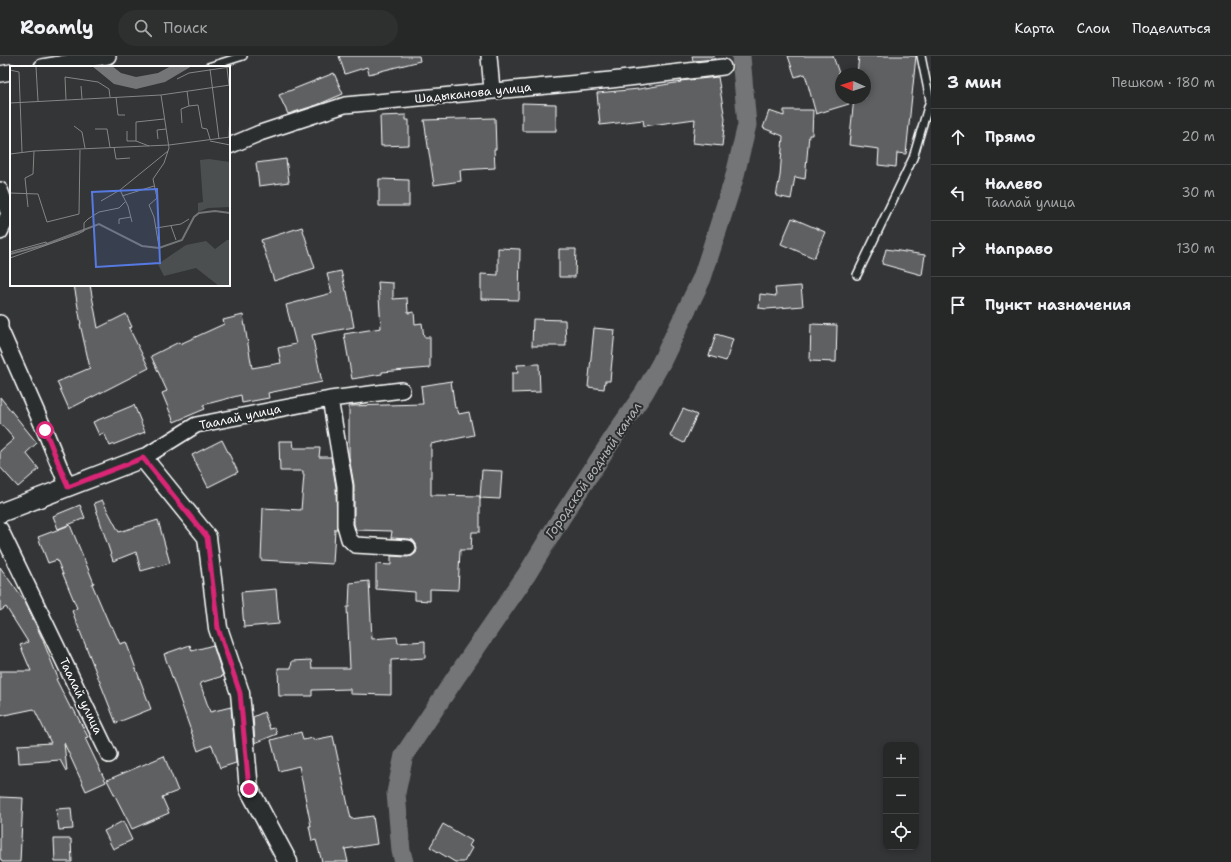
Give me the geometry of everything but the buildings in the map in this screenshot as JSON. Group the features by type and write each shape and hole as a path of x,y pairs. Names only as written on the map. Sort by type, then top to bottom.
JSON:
{"street":[{"path":"48,66 108,56 113,66"},
{"path":"489,56 492,90"},
{"name":"Шадыканова улица","path":"230,146 260,133 344,105 611,80 723,67"},
{"path":"0,74 10,72"},
{"path":"0,190 9,214 0,232"},
{"path":"0,323 0,329 45,430 68,487"},
{"name":"Таалай улица","path":"0,513 143,458 196,425 330,399 402,390"},
{"path":"330,399 345,486 345,525 349,539 355,545 408,548"},
{"path":"143,458 207,537 218,628 240,693 249,789 288,862"},
{"name":"Таалай улица","path":"0,529 109,755"}],"lane":[{"path":"211,66 243,56"},
{"path":"857,275 913,158 930,100 921,56"}],"waterway":[{"name":"Городской водный канал","path":"404,862 401,851 396,793 404,755 527,574 561,518 644,393 661,363 702,278 734,179 747,125 741,56"}],"route":[{"path":"45,430 68,487 143,458 207,537 218,628 240,693 249,789"}]}
